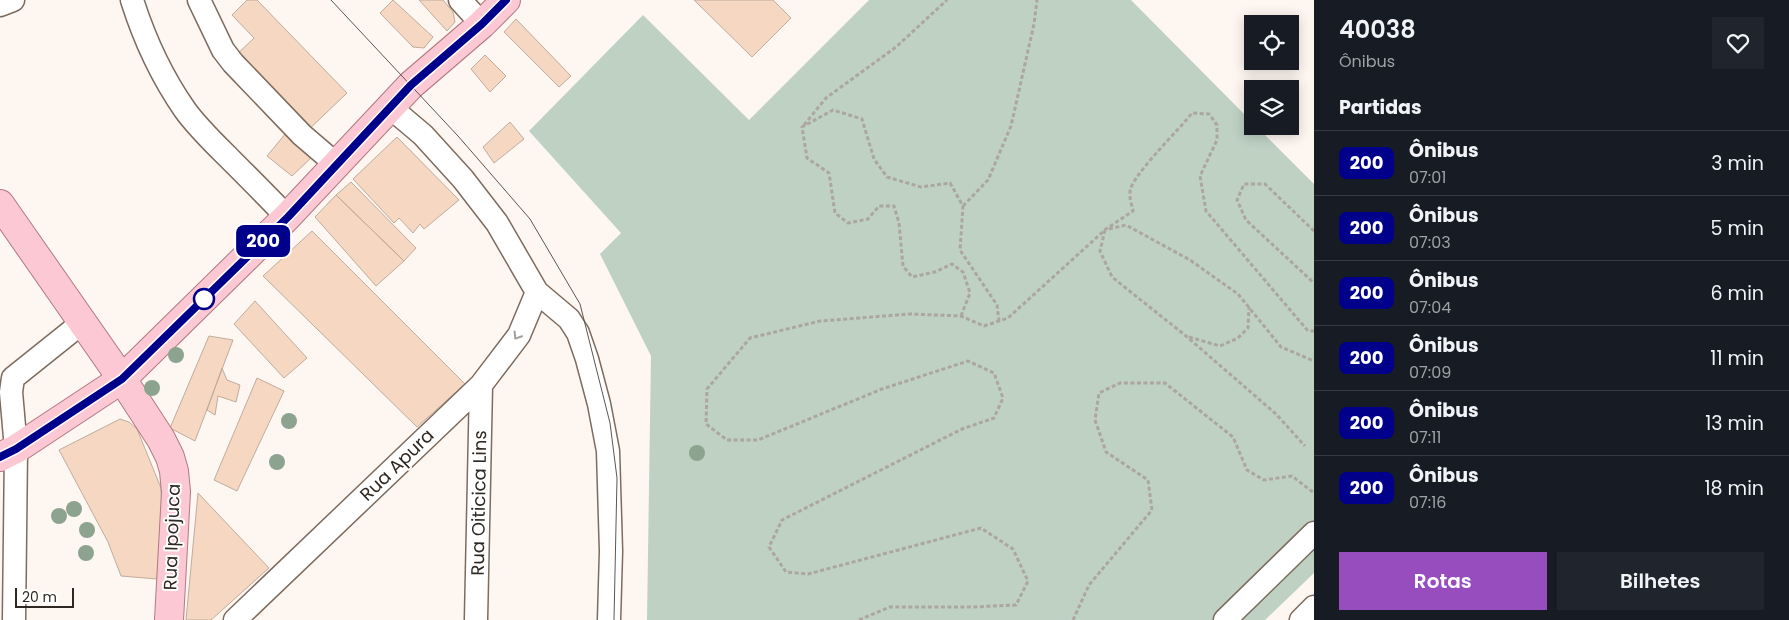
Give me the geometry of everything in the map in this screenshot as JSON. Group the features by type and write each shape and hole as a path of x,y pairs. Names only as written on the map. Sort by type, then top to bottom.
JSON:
{"main road":[{"path":"8,453 122,379 288,217 411,85 482,24 506,0"},
{"name":"Rua Ipojuca","path":"0,204 83,322 161,439 174,471 176,492 169,620"}],"street":[{"path":"0,5 13,0"},
{"path":"132,0 138,19 155,57 186,111 207,136 288,217"},
{"path":"200,0 223,50 233,63 302,135 337,165"},
{"path":"460,0 482,24"},
{"path":"391,108 424,135 463,179 497,224 537,292 569,319 578,333 599,404 608,451 611,551 608,620"},
{"name":"Rua Apura","path":"235,620 481,386 519,335 537,292"},
{"path":"14,620 8,453 13,378 83,322"},
{"name":"Rua Oiticica Lins","path":"476,620 481,386"},
{"path":"1225,620 1314,533"}],"path":[{"path":"947,0 896,47 826,98 802,127 807,158 829,173 835,213 848,224 868,219 879,206 894,206 899,224 903,266 912,277 935,272 952,264 963,272 970,293 961,316"},
{"path":"963,206 988,180 1011,126 1034,24 1037,0"},
{"path":"802,127 833,110 862,120 874,159 887,177 921,187 950,183 963,206 960,250 997,305 999,321"},
{"path":"859,620 890,607 1016,605 1028,581 1013,549 981,528 808,574 786,572 769,547 782,520 962,429 994,418 1003,398 994,373 968,360 882,389 758,440 727,440 706,424 707,389 750,338 820,321 910,314 961,316 984,326 1008,318 1106,229 1133,211 1129,191 1138,174 1192,113 1209,114 1217,125 1217,140 1200,176 1206,211 1308,331 1314,331"},
{"path":"1314,231 1265,184 1244,184 1237,200 1246,220 1314,283"},
{"path":"1106,229 1126,225 1190,260 1238,294 1281,347 1314,361"},
{"path":"1106,229 1100,251 1112,277 1186,336 1276,414 1305,446"},
{"path":"1186,336 1220,346 1238,338 1248,328 1249,307"},
{"path":"1073,620 1090,586 1152,510 1148,480 1106,452 1095,420 1099,393 1120,383 1165,383 1233,437 1247,470 1264,480 1292,476 1314,493"}],"green space":[{"path":"869,0 1131,0 1244,114 1244,135 1265,135 1314,184 1314,573 1265,620 647,620 651,356 600,254 621,233 529,131 643,15 749,120"}],"building":[{"path":"247,0 257,0 347,93 303,135 232,59 254,38 232,15"},
{"path":"393,0 433,37 424,48 413,47 380,13"},
{"path":"419,0 443,0 453,12 455,22 447,31"},
{"path":"694,0 773,0 791,18 752,57"},
{"path":"516,19 571,76 559,87 504,32"},
{"path":"485,55 506,76 490,92 471,69"},
{"path":"510,122 524,139 494,163 483,147"},
{"path":"286,133 312,157 292,176 267,156"},
{"path":"397,137 459,200 424,229 420,224 413,233 399,218 394,223 353,179"},
{"path":"351,182 416,248 404,261 336,195"},
{"path":"336,195 404,261 376,286 315,217"},
{"path":"312,231 465,384 417,427 263,276"},
{"path":"255,301 307,358 284,378 234,324"},
{"path":"209,336 233,340 195,441 170,428"},
{"path":"222,368 227,380 240,385 236,402 218,396 215,415 207,410"},
{"path":"257,378 284,391 237,491 214,480"},
{"path":"120,419 129,422 137,429 161,488 162,511 157,579 121,576 108,542 59,450"},
{"path":"198,493 269,568 211,620 186,620"}],"tram line":[{"path":"331,0 458,136 530,219 580,304 610,423 617,478 614,620"}],"bus line":[{"name":"200","path":"0,457 16,449 122,379 288,217 411,85 482,24 506,0"}]}
